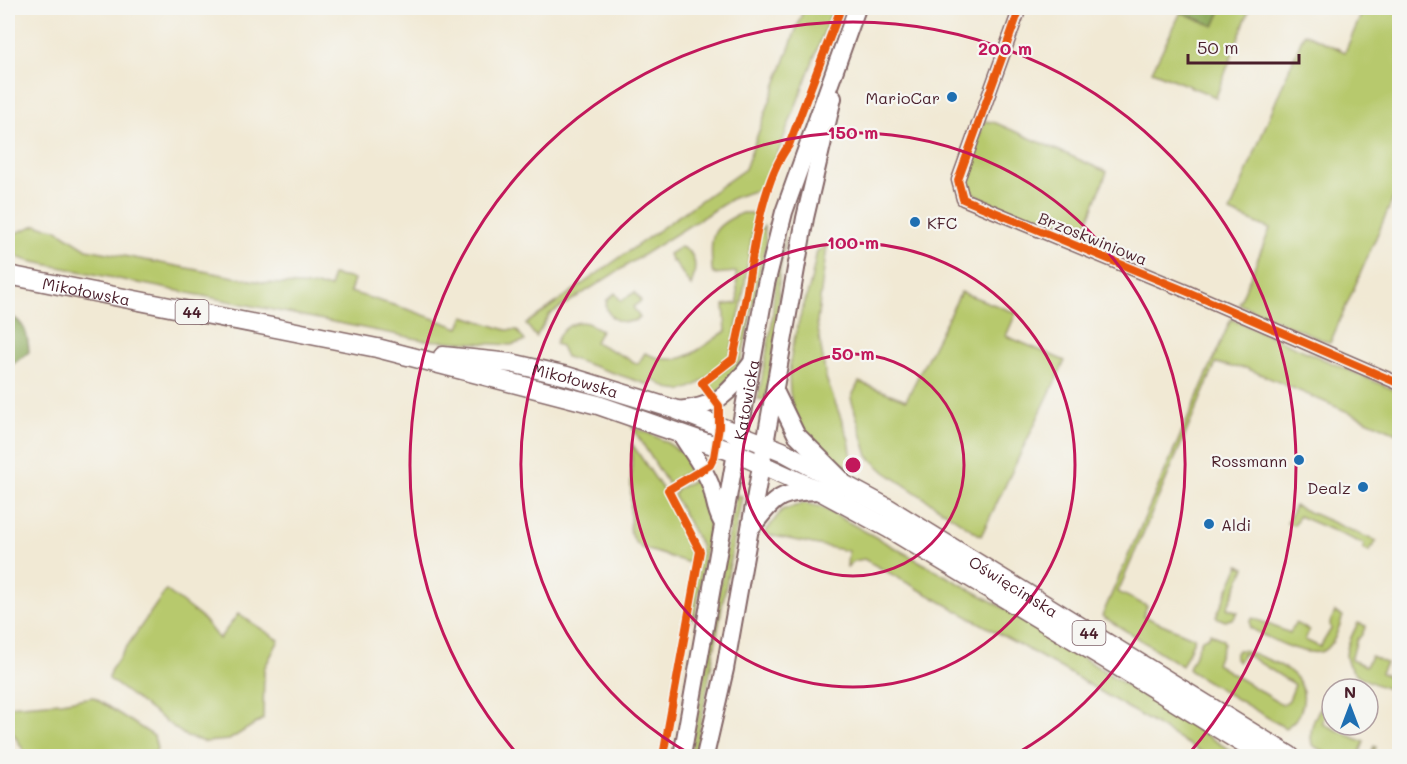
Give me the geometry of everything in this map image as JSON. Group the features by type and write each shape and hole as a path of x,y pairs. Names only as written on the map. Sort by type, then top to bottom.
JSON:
{"main road":[{"name":"Katowicka","path":"682,756 766,284 784,212 857,8"},
{"name":"Katowicka","path":"705,756 725,669 805,218 830,114 840,52"},
{"name":"Mikołowska","path":"8,275 378,348 598,405 736,453"},
{"name":"Mikołowska","path":"378,348 511,363 567,376 677,410 765,444"},
{"path":"677,410 696,409 716,401 738,381 754,360"},
{"path":"775,391 796,434 849,486"},
{"path":"680,433 704,468 712,489 717,513 723,523"},
{"name":"Oświęcimska","path":"765,444 849,486 898,514 1290,756"},
{"name":"Oświęcimska","path":"736,453 820,491 888,528 1263,756"},
{"path":"749,531 779,497 801,491 820,491"}],"street":[{"name":"Brzoskwiniowa","path":"1020,8 958,180 963,199 1219,305 1400,384"}],"green space":[{"path":"804,8 833,8 765,187 733,198 550,314 536,337 526,324 745,169"},
{"path":"1181,8 1222,8 1214,26 1181,12"},
{"path":"1222,8 1250,8 1216,97 1152,71 1181,12 1214,26"},
{"path":"1364,8 1399,8 1399,185 1330,343 1239,304 1270,229 1230,212 1304,33 1345,52"},
{"path":"985,121 996,123 1107,172 1081,239 996,205 968,190 962,179"},
{"path":"742,213 751,213 755,216 742,302 730,358 704,380 681,390 670,389 652,379 649,385 566,357 561,346 555,344 567,327 582,322 587,323 601,330 595,342 638,364 645,353 669,359 688,356 726,331 724,305 738,303 736,272 714,274 712,271 712,241 717,229 723,223"},
{"path":"36,225 56,229 87,249 266,283 331,287 332,275 354,279 350,292 459,328 464,316 506,330 517,330 525,341 511,345 423,340 35,262 13,254 8,247 8,236"},
{"path":"764,226 766,244 742,356 738,367 716,395 709,383 735,362 738,354 759,232"},
{"path":"785,238 779,276 779,320 765,400 758,399 772,323 775,277"},
{"path":"827,246 817,322 826,378 849,440 854,471 826,454 808,438 797,419 791,399 789,378 795,335 817,251"},
{"path":"680,247 686,249 693,258 695,268 691,286 674,261 672,262 669,254"},
{"path":"635,292 641,301 633,307 640,318 625,322 616,319 608,312 607,300 615,293 621,301"},
{"path":"961,292 1016,313 1006,336 1065,361 981,536 885,472 868,456 851,398 859,382 906,400"},
{"path":"8,315 22,325 29,346 29,352 13,364 8,364"},
{"path":"1231,319 1399,392 1399,434 1246,368 1216,363 1118,592 1147,606 1143,616 1195,638 1182,666 1102,616"},
{"path":"632,427 657,437 679,451 693,463 689,471 668,484"},
{"path":"632,444 665,493 696,553 693,564 642,548 635,542 630,531"},
{"path":"701,476 709,507 709,530 695,614 688,624 701,546 674,496 676,490"},
{"path":"736,495 742,496 695,756 690,756"},
{"path":"805,503 821,507 1002,607 1230,750 1235,756 1208,756 1061,668 864,559 854,561 847,567 848,551 764,534 782,510"},
{"path":"1295,506 1376,541 1369,552 1363,549 1364,544 1299,516 1294,525 1287,523"},
{"path":"1239,565 1245,568 1227,608 1238,612 1234,618 1225,621 1216,617"},
{"path":"166,590 202,618 219,639 238,614 279,640 264,669 263,719 229,740 205,742 187,737 109,679 110,671"},
{"path":"1335,612 1343,616 1336,635 1325,650 1318,652 1298,650 1250,628 1250,620 1253,618 1290,633 1295,623 1309,630 1305,640 1320,647 1331,629 1330,623"},
{"path":"1358,623 1366,626 1357,639 1351,660 1366,666 1371,656 1386,663 1381,673 1399,681 1399,693 1380,686 1380,677 1361,677 1355,673 1346,659 1350,639"},
{"path":"1210,633 1223,640 1224,643 1216,664 1283,705 1289,700 1295,685 1244,653 1238,662 1235,655 1238,650 1244,650 1274,662 1293,674 1303,691 1303,702 1299,714 1291,723 1285,728 1190,671 1189,668 1202,639"},
{"path":"93,697 154,736 157,749 153,756 27,756 8,725 8,706"},
{"path":"1320,710 1320,737 1353,737 1364,742 1360,752 1370,756 1331,756 1312,745 1311,731 1314,719"}],"railway":[{"path":"8,740 18,756"}],"cycle path":[{"path":"663,756 700,551 668,490 710,465 714,457 719,427 719,406 702,383 733,359 760,215 766,195 772,177 789,145 841,8"},
{"path":"1020,8 958,180 963,199 1188,292 1400,384"}],"place":[{"name":"MarioCar","path":"952,97"},
{"name":"KFC","path":"915,222"},
{"name":"Rossmann","path":"1299,460"},
{"name":"Dealz","path":"1363,487"},
{"name":"Aldi","path":"1209,524"}]}
